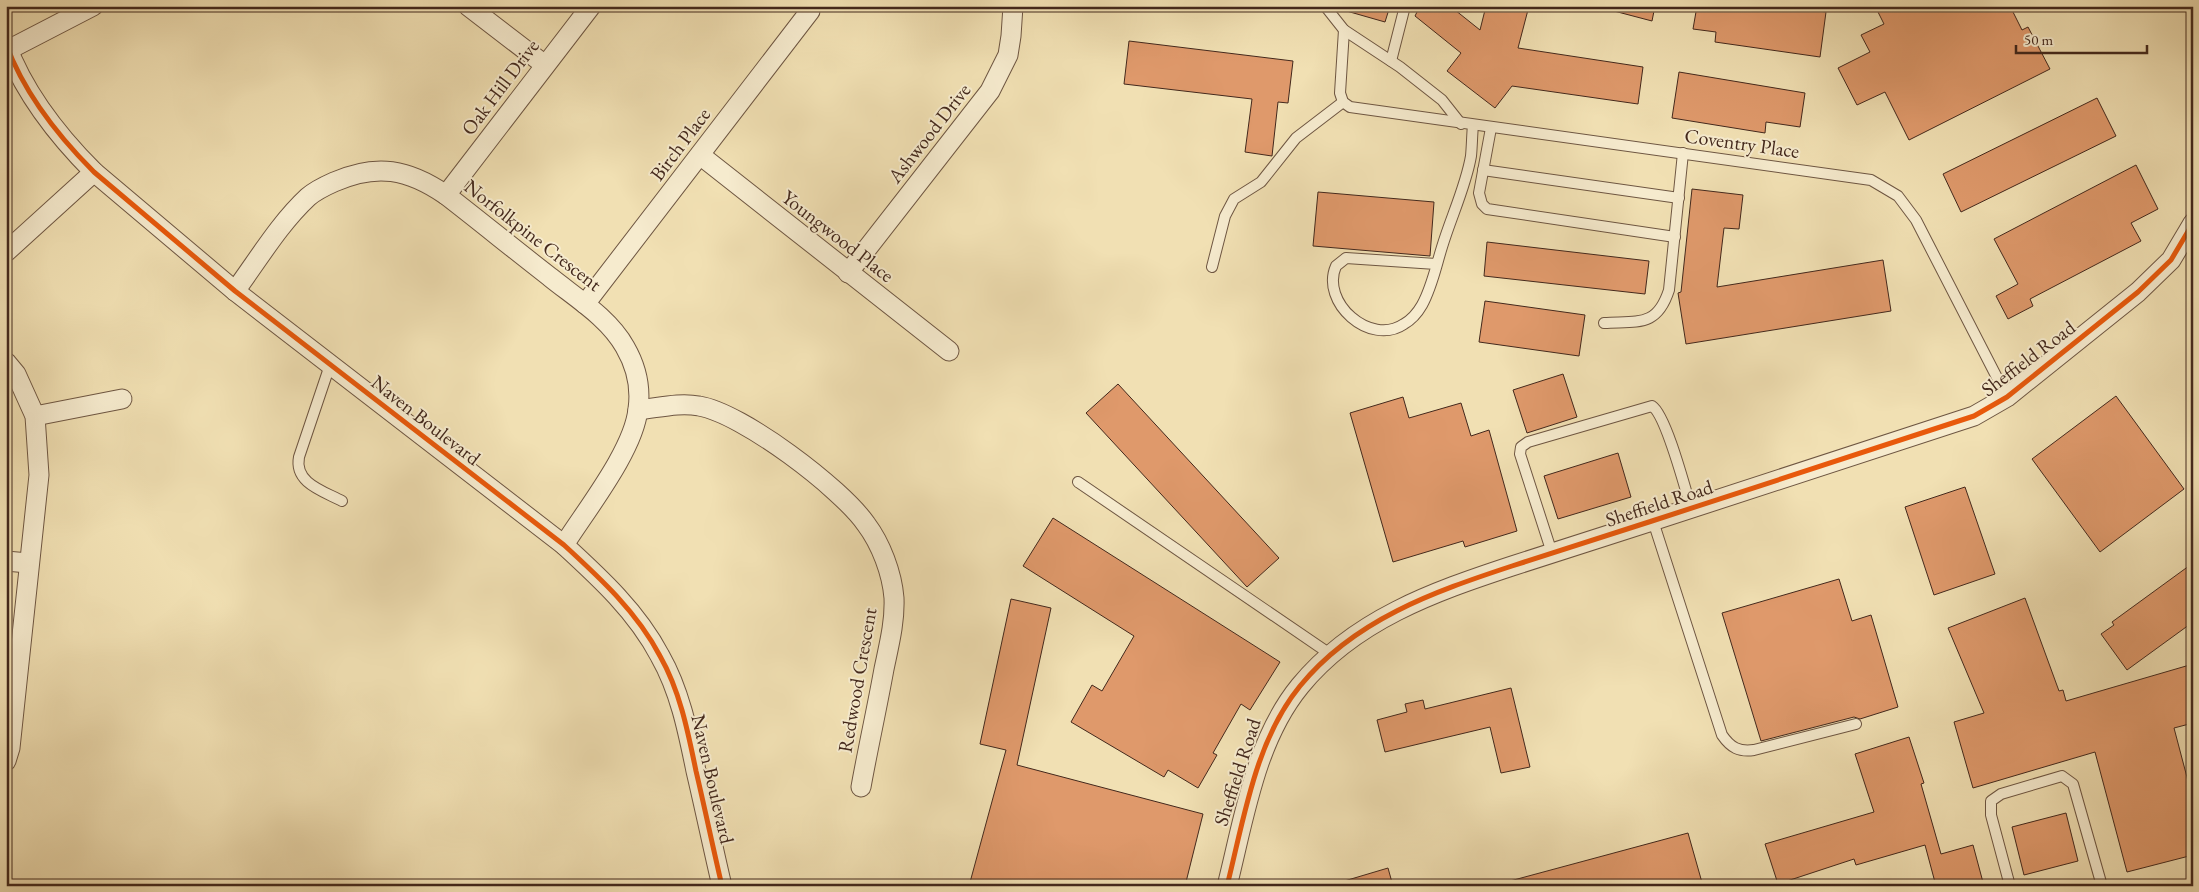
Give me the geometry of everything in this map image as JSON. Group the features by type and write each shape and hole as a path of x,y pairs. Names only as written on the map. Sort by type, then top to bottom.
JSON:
{"street":[{"path":"7,47 93,6"},
{"path":"468,6 545,65"},
{"name":"Oak Hill Drive","path":"446,194 590,6"},
{"name":"Ashwood Drive","path":"848,273 990,91 1008,55 1013,6"},
{"name":"Birch Place","path":"586,304 810,11"},
{"name":"Naven Boulevard","path":"7,47 36,103 74,152 94,172 235,291 564,545 598,576 620,600 646,632 661,656 682,712 722,886"},
{"name":"Youngwood Place","path":"700,155 949,351"},
{"name":"Norfolkpine Crescent","path":"235,291 291,216 309,196 326,186 346,177 388,170 404,173 426,181 446,194 586,304 614,330 625,346 638,380 638,410 632,432 621,456 564,545"},
{"path":"6,252 94,172"},
{"name":"Sheffield Road","path":"1227,886 1253,786 1273,727 1300,685 1330,654 1378,620 1411,604 1466,582 1974,416 2007,397 2138,292 2170,260 2193,223"},
{"path":"6,362 19,381 35,416 39,475 28,563 10,748 6,761"},
{"path":"35,416 122,399"},
{"name":"Redwood Crescent","path":"638,410 685,404 700,406 733,418 768,439 833,489 871,531 890,576 894,613 860,787"},
{"path":"6,561 28,563"}],"lane":[{"path":"1325,6 1344,30 1391,61 1442,100 1461,124"},
{"path":"1391,61 1405,6"},
{"path":"1212,267 1225,216 1234,199 1261,182 1296,138 1346,105 1340,88 1344,30"},
{"name":"Coventry Place","path":"1346,105 1461,124 1684,152 1871,180 1898,196 1916,220 2007,397"},
{"path":"1436,264 1346,258 1336,266 1334,285 1341,304 1354,320 1372,330 1395,329 1410,320 1422,305 1436,264 1470,157 1473,125"},
{"path":"1491,128 1480,199 1484,207 1490,211 1675,237"},
{"path":"1604,324 1638,322 1657,315 1664,305 1670,290 1684,152"},
{"path":"1484,170 1679,198"},
{"path":"330,365 299,458 298,469 304,481 342,501"},
{"path":"1552,553 1520,454 1521,447 1528,442 1652,406 1661,415 1691,508"},
{"path":"1078,482 1330,654"},
{"path":"1653,521 1722,735 1731,746 1742,751 1754,750 1856,724"},
{"path":"2010,886 1991,815 1991,802 2001,794 2062,776 2072,784 2102,886"}],"building":[{"path":"1344,6 1390,6 1385,22 1343,10"},
{"path":"1420,6 1450,6 1480,30 1486,6 1529,6 1518,48 1643,67 1638,104 1512,86 1495,108 1447,71 1461,53 1415,16"},
{"path":"1614,6 1655,6 1652,21 1614,11"},
{"path":"1697,6 1784,6 1826,12 1820,57 1715,42 1716,32 1693,29"},
{"path":"1875,6 1972,6 1975,11 1985,6 2010,6 2022,30 2028,27 2050,69 1909,140 1885,92 1857,105 1838,68 1870,52 1861,35 1884,24"},
{"path":"1129,41 1293,61 1288,103 1278,102 1272,156 1245,152 1252,99 1124,84"},
{"path":"1679,72 1805,93 1800,127 1766,122 1765,133 1672,118"},
{"path":"2097,98 2116,136 1961,212 1943,174"},
{"path":"2136,165 2158,209 2131,223 2141,241 2030,299 2033,306 2008,319 1996,296 2018,284 1994,239"},
{"path":"1692,189 1743,195 1739,229 1724,228 1717,287 1883,260 1891,311 1686,344 1678,293 1681,292"},
{"path":"1318,192 1434,202 1430,256 1313,246"},
{"path":"1487,242 1649,261 1645,294 1484,276"},
{"path":"1485,301 1585,315 1579,356 1479,342"},
{"path":"1563,374 1577,417 1527,433 1513,390"},
{"path":"1118,384 1279,558 1247,587 1086,413"},
{"path":"2116,396 2184,489 2100,552 2032,459"},
{"path":"1403,397 1409,418 1461,403 1471,436 1489,430 1517,531 1465,547 1463,541 1393,562 1350,413"},
{"path":"1618,453 1631,497 1558,519 1544,476"},
{"path":"1965,487 1995,574 1934,595 1905,507"},
{"path":"1053,518 1280,662 1250,710 1241,704 1213,753 1217,755 1198,788 1168,770 1164,777 1071,722 1092,685 1102,691 1134,636 1023,566"},
{"path":"2193,563 2193,622 2127,670 2101,634 2114,625 2112,622"},
{"path":"1839,579 1852,621 1871,615 1898,707 1860,719 1854,717 1761,741 1722,613"},
{"path":"2025,598 2059,691 2063,690 2066,701 2193,664 2193,723 2174,728 2193,800 2193,855 2127,872 2095,752 1973,788 1954,722 1984,713 1948,628"},
{"path":"1011,599 1051,608 1017,765 1203,814 1185,886 969,886 1006,750 980,744"},
{"path":"1511,688 1530,767 1501,773 1490,727 1385,752 1377,720 1407,712 1405,704 1423,700 1425,709"},
{"path":"1909,737 1924,783 1921,784 1941,854 1973,845 1984,886 1936,886 1925,845 1856,865 1854,859 1778,884 1765,844 1874,812 1855,754"},
{"path":"2066,813 2078,861 2024,875 2012,827"},
{"path":"1688,833 1703,886 1510,886 1510,881"},
{"path":"1388,868 1393,886 1342,886 1341,882"}],"cycle path":[{"path":"6,44 13,62 32,97 55,129 94,172 235,291 564,545 629,610 651,640 667,669 678,697 722,886"},
{"path":"1227,886 1253,782 1272,731 1300,686 1321,663 1345,643 1397,611 1453,586 1974,416 2007,397 2138,292 2171,260 2193,223"}]}
